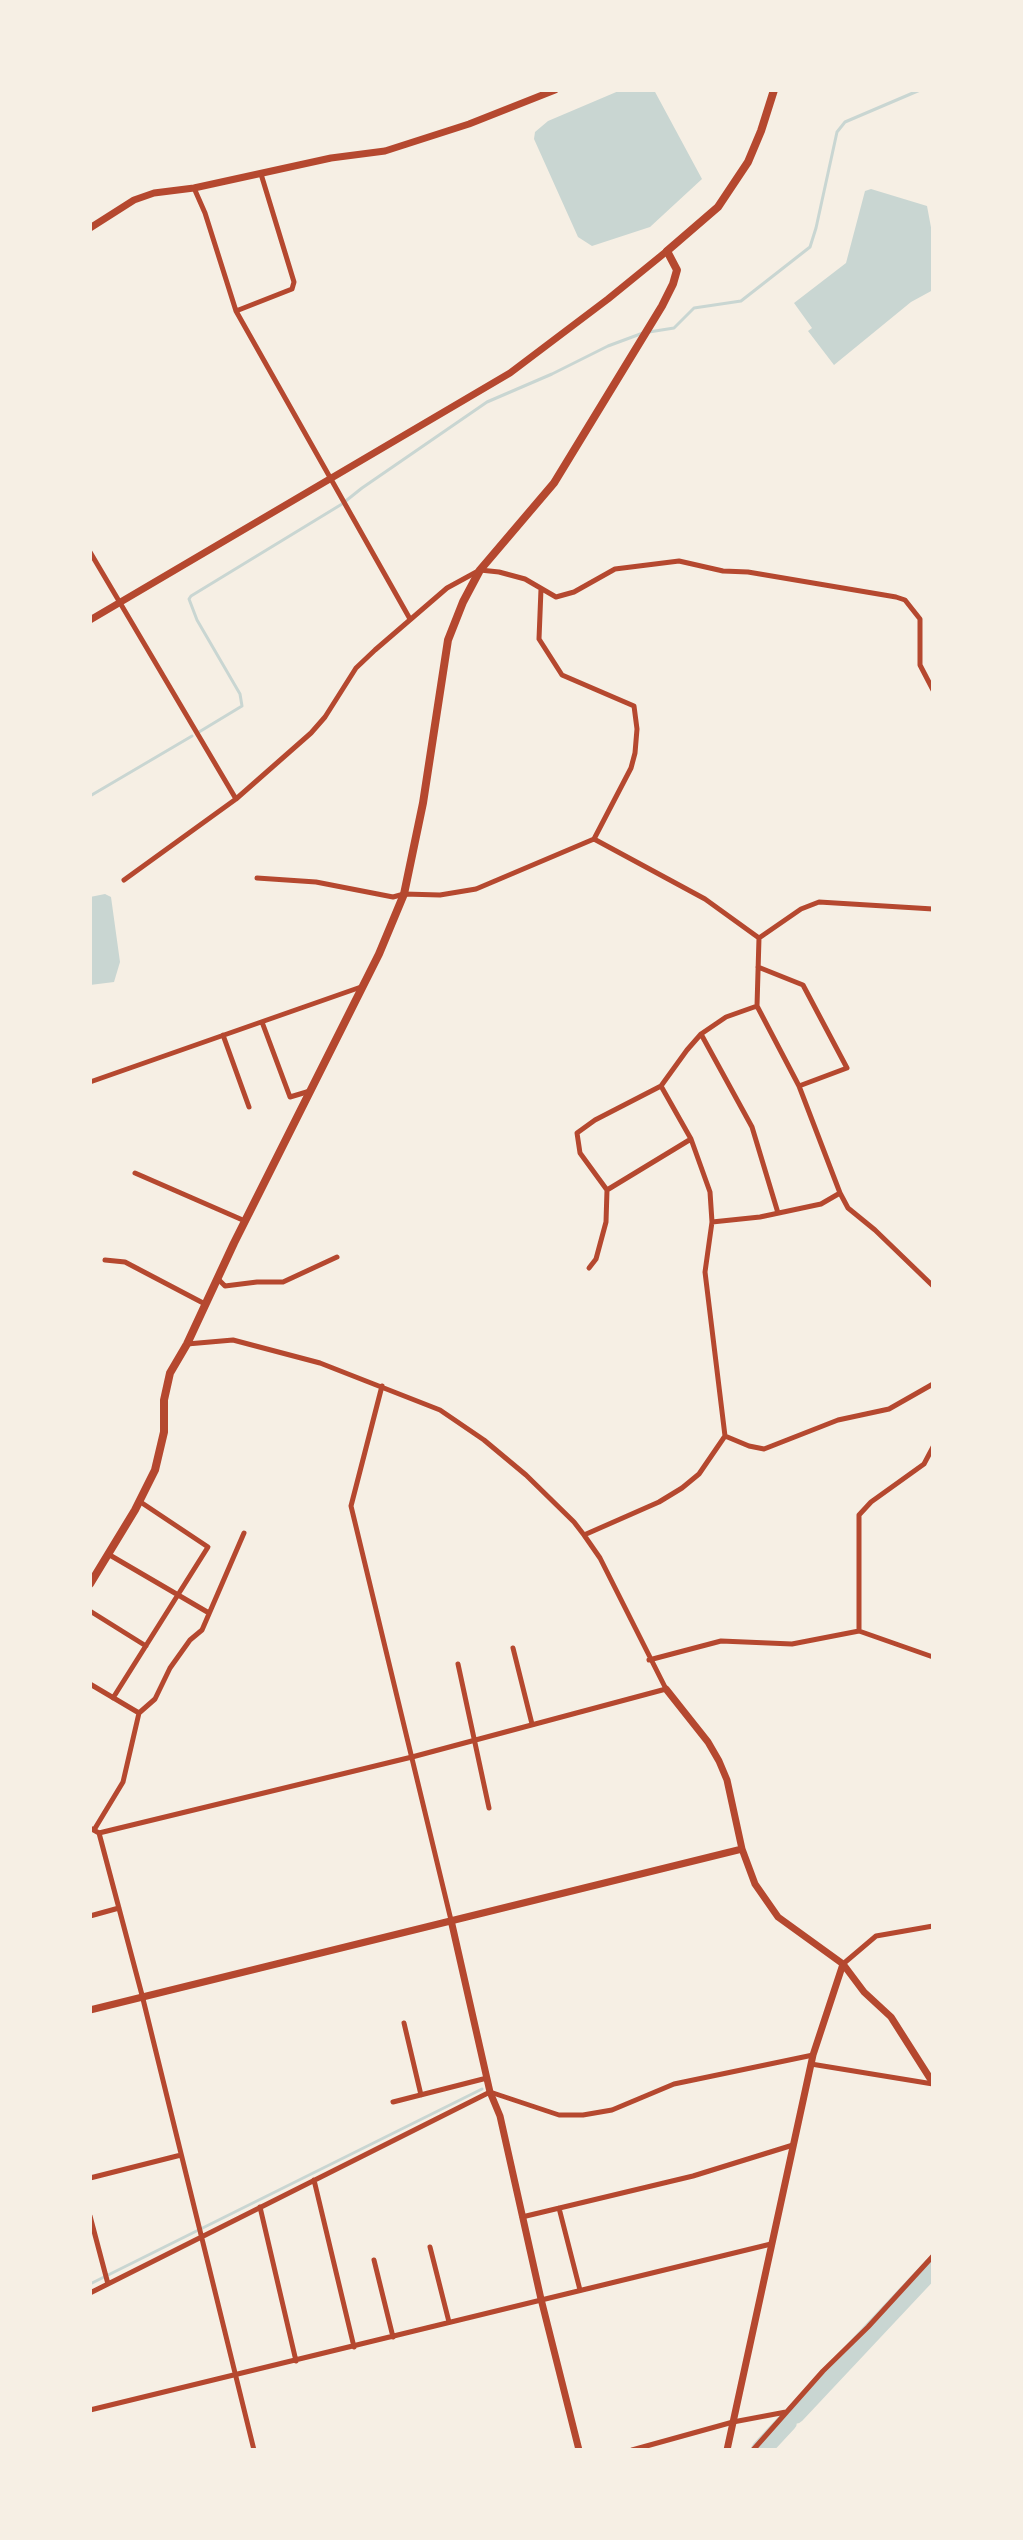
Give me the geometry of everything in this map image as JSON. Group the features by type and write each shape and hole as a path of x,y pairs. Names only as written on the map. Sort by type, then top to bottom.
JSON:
{"main road":[{"path":"90,1584 139,1502 155,1470 164,1432 164,1400 170,1373 187,1344 245,1221 379,954 404,894 423,803 448,640 463,602 480,570 554,483 647,328 663,306 677,270 667,251 718,207 748,162 774,90"}],"street":[{"path":"90,228 134,200 154,193 194,188 332,158 385,152 469,124 555,90"},
{"path":"236,311 292,289 294,282 261,174"},
{"path":"194,188 205,213 236,311 410,619"},
{"path":"90,620 510,373 667,251"},
{"path":"90,552 236,799"},
{"path":"124,880 236,799 311,734 325,717 356,668 447,588 480,570 525,579 556,597 574,592 615,569 679,561 723,571 748,572 896,597 905,600 920,619 920,665 933,690"},
{"path":"257,878 316,882 393,897 404,894 440,895 476,889 594,839 631,768 637,729 634,706 562,675 539,639 540,589"},
{"path":"594,839 705,899 759,938"},
{"path":"759,938 801,909 819,902 933,909"},
{"path":"759,938 757,1006 799,1086 840,1193 848,1208 875,1230 933,1286"},
{"path":"758,967 803,985 847,1068 799,1086"},
{"path":"90,1082 361,987"},
{"path":"589,1268 596,1259 606,1222 607,1190 580,1153 577,1133 595,1120 661,1086 701,1034 726,1017 757,1006"},
{"path":"262,1022 290,1097 311,1090"},
{"path":"701,1034 752,1127 778,1213"},
{"path":"224,1035 249,1107"},
{"path":"584,1535 659,1502 682,1488 699,1474 726,1436 705,1272 712,1222 710,1192 691,1139 661,1086"},
{"path":"607,1190 691,1139"},
{"path":"135,1173 245,1221"},
{"path":"712,1222 778,1213 820,1204 840,1193"},
{"path":"218,1278 225,1286 257,1282 284,1282 337,1257"},
{"path":"105,1260 124,1262 205,1304"},
{"path":"187,1344 233,1340 249,1344 320,1363 440,1410 484,1440 526,1475 574,1522 600,1557 649,1660 666,1689 708,1742 719,1761 727,1780 742,1849 755,1884 778,1917 843,1964 864,1992 891,2017 933,2083"},
{"path":"726,1436 749,1446 764,1449 838,1420 889,1408 902,1403 933,1384"},
{"path":"382,1386 351,1506 490,2092 500,2116 541,2299 579,2450"},
{"path":"859,1631 859,1515 871,1502 924,1464 933,1447"},
{"path":"113,1698 208,1547 139,1502"},
{"path":"244,1533 202,1630 189,1640 170,1668 155,1699 139,1713 123,1782 94,1831 119,1908 142,1995 254,2450"},
{"path":"108,1554 209,1613"},
{"path":"90,1611 146,1646"},
{"path":"649,1660 721,1641 792,1644 859,1631 933,1657"},
{"path":"513,1648 532,1724"},
{"path":"458,1664 489,1808"},
{"path":"90,1684 139,1713"},
{"path":"94,1831 412,1757 666,1689"},
{"path":"90,2010 142,1995 742,1849"},
{"path":"90,1916 119,1908"},
{"path":"727,2450 813,2055 843,1964 876,1936 933,1926"},
{"path":"404,2023 421,2095"},
{"path":"90,2293 200,2232 260,2207 490,2092 559,2115 583,2115 612,2110 674,2084 813,2055"},
{"path":"811,2064 933,2083"},
{"path":"393,2102 487,2079"},
{"path":"522,2217 693,2176 793,2145"},
{"path":"90,2178 181,2155"},
{"path":"315,2180 354,2347"},
{"path":"260,2207 297,2361"},
{"path":"559,2208 580,2290"},
{"path":"90,2216 108,2284"},
{"path":"90,2410 771,2244"},
{"path":"430,2247 449,2322"},
{"path":"753,2450 933,2256"},
{"path":"374,2260 393,2337"},
{"path":"632,2450 733,2422 786,2412"}],"shaded area":[{"path":"621,90 654,90 702,179 650,227 592,246 578,237 534,139 535,132 548,121"},
{"path":"871,189 927,206 933,238 933,290 911,302 834,365 808,331 812,328 794,303 846,263 865,191"},
{"path":"105,894 111,897 120,962 114,982 90,985 90,897"}],"waterway":[{"path":"649,332 674,328 694,308 741,301 810,247 837,132 845,122 920,90"},
{"path":"199,732 242,706 240,694 197,620 189,599 191,596 342,504 487,402 552,374 608,346 643,333"},
{"path":"90,796 192,736"},
{"path":"90,2284 482,2089"},
{"path":"795,2414 933,2267"},
{"path":"761,2450 787,2422"}]}
